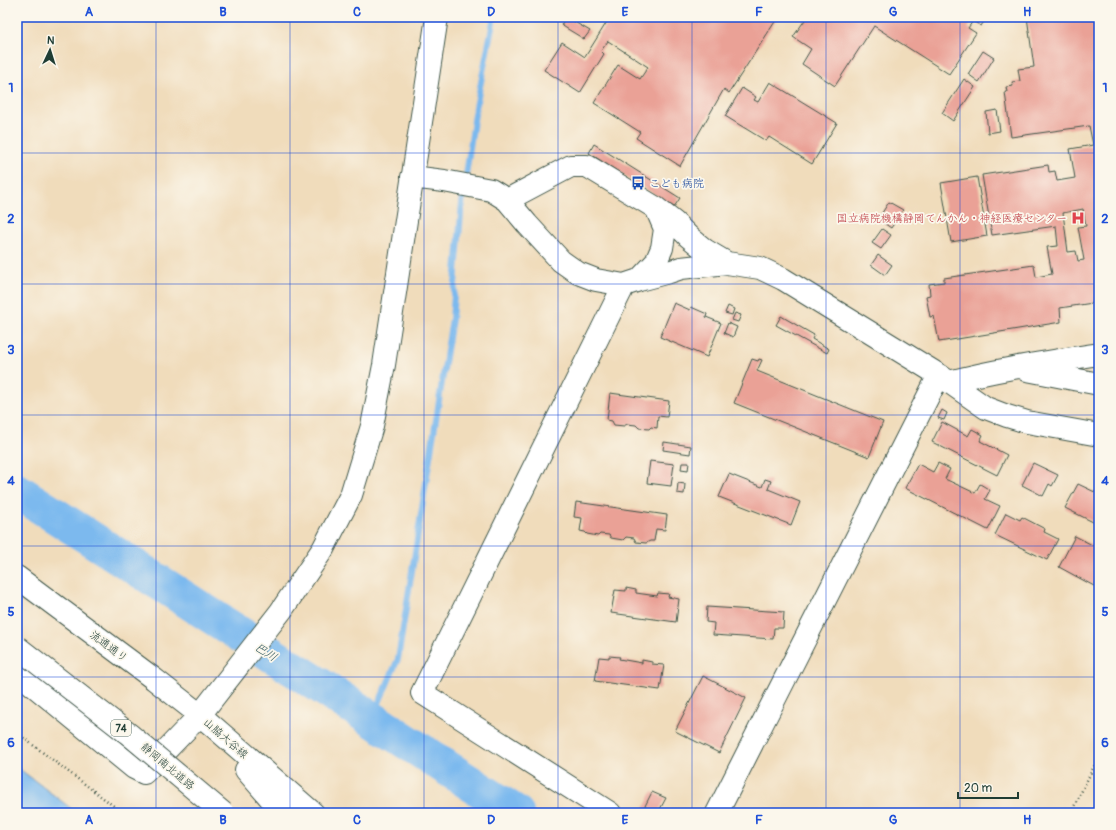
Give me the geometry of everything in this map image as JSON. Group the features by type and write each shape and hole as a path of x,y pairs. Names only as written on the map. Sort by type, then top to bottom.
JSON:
{"main road":[{"path":"17,672 134,768 144,773 200,715 221,689 281,612 323,549 351,495 372,426 384,365 437,17"},
{"path":"499,195 571,166 587,166 656,208 705,250 727,264"},
{"path":"412,178 444,181 499,195 561,261 578,273 596,280 632,282 681,268 727,264 760,268 784,279 944,378 986,408 1027,422 1099,435"},
{"path":"610,813 422,693 632,282 656,262 662,248 664,229 656,208"},
{"path":"944,378 972,376 1099,354"},
{"path":"1014,368 1099,384"},
{"path":"718,813 944,378"},
{"name":"流通通り","path":"17,577 200,715"},
{"name":"静岡南北道路","path":"17,646 130,735 223,813"},
{"name":"静岡南北道路","path":"17,660 132,750 204,813"},
{"name":"山脇大谷線","path":"200,715 283,813"},
{"name":"山脇大谷線","path":"200,715 312,813"}],"path":[{"path":"17,733 123,813"},
{"path":"1071,813 1099,756"}],"water":[{"path":"17,767 77,813 17,813"}],"building":[{"path":"566,17 590,31 584,39 561,25"},
{"path":"610,17 778,17 729,93 724,89 680,166 636,138 640,132 594,103 618,65 640,79 648,67 608,41 601,51 604,54 580,93 544,70 562,42 585,57"},
{"path":"807,17 987,17 981,26 973,21 968,28 976,33 949,74 874,26 835,86 802,64 811,49 793,37"},
{"path":"1027,17 1099,17 1099,302 1060,308 1061,322 939,342 934,316 930,317 926,296 930,295 929,284 944,282 944,278 1034,265 1036,277 1052,274 1047,247 1058,246 1056,226 992,235 982,175 1048,165 1049,172 1055,171 1057,181 1075,178 1070,149 1093,145 1089,126 1011,137 1005,92 1007,92 1006,87 1013,86 1012,82 1020,81 1018,69 1034,67","holes":["1083,209 1086,226 1078,227 1084,260 1078,261 1076,251 1068,252 1063,213"]},
{"path":"983,51 994,58 979,82 968,74"},
{"path":"964,79 975,87 953,121 942,113"},
{"path":"770,82 837,123 812,164 769,137 766,141 725,116 742,88 756,97 754,100 758,102"},
{"path":"997,110 1000,131 988,133 986,112"},
{"path":"594,144 680,198 674,207 589,153"},
{"path":"977,177 987,236 951,242 941,183"},
{"path":"889,202 903,210 891,228 878,219"},
{"path":"882,229 891,235 881,249 872,243"},
{"path":"878,255 892,265 885,275 871,265"},
{"path":"674,303 690,310 691,307 707,314 706,317 721,323 707,357 660,337"},
{"path":"728,306 734,309 732,315 725,313"},
{"path":"735,313 741,315 738,322 732,320"},
{"path":"781,316 814,335 812,339 829,349 827,353 776,325"},
{"path":"728,323 737,327 733,337 724,333"},
{"path":"752,359 758,361 759,359 762,360 757,371 883,422 869,457 734,403"},
{"path":"610,393 669,401 667,417 658,416 657,428 639,428 636,425 627,424 624,426 614,425 612,421 607,420"},
{"path":"942,410 947,413 944,420 938,418"},
{"path":"942,422 968,436 972,429 983,435 980,441 1007,455 997,475 932,442"},
{"path":"664,442 691,446 690,454 663,450"},
{"path":"650,461 674,464 671,486 647,483"},
{"path":"682,463 689,463 688,470 681,469"},
{"path":"938,463 950,469 945,479 975,493 980,484 990,490 985,499 1000,506 988,530 905,488 918,464 933,472"},
{"path":"1033,463 1058,475 1052,486 1049,484 1043,496 1022,485"},
{"path":"729,474 762,487 765,479 771,481 768,489 800,502 791,525 719,497"},
{"path":"678,483 685,484 684,494 677,493"},
{"path":"1078,484 1099,494 1099,525 1065,508"},
{"path":"576,502 667,515 665,530 656,529 654,541 646,543 636,542 634,538 626,537 623,540 611,538 609,535 600,534 598,536 587,534 580,531 582,518 574,517"},
{"path":"1006,513 1020,520 1022,517 1045,529 1044,532 1058,539 1047,560 995,535"},
{"path":"1075,536 1098,548 1095,553 1099,555 1099,577 1094,586 1059,567"},
{"path":"626,588 636,590 636,593 657,596 658,593 669,594 668,597 679,599 676,622 611,613 615,590 626,591"},
{"path":"707,607 784,612 783,628 774,628 773,639 713,635 714,623 706,622"},
{"path":"609,656 620,657 619,659 642,663 642,660 652,662 652,664 664,665 660,690 595,681 599,657 609,658"},
{"path":"703,676 746,698 719,753 675,731"},
{"path":"652,792 666,798 658,813 653,813 644,808"}],"waterway":[{"path":"372,719 398,659 452,319 462,202 476,107 494,17"},
{"name":"巴川","path":"17,491 516,813"}],"place":[{"name":"こども病院","path":"638,183"},
{"name":"国立病院機構静岡てんかん・神経医療センター","path":"1078,218"}]}
